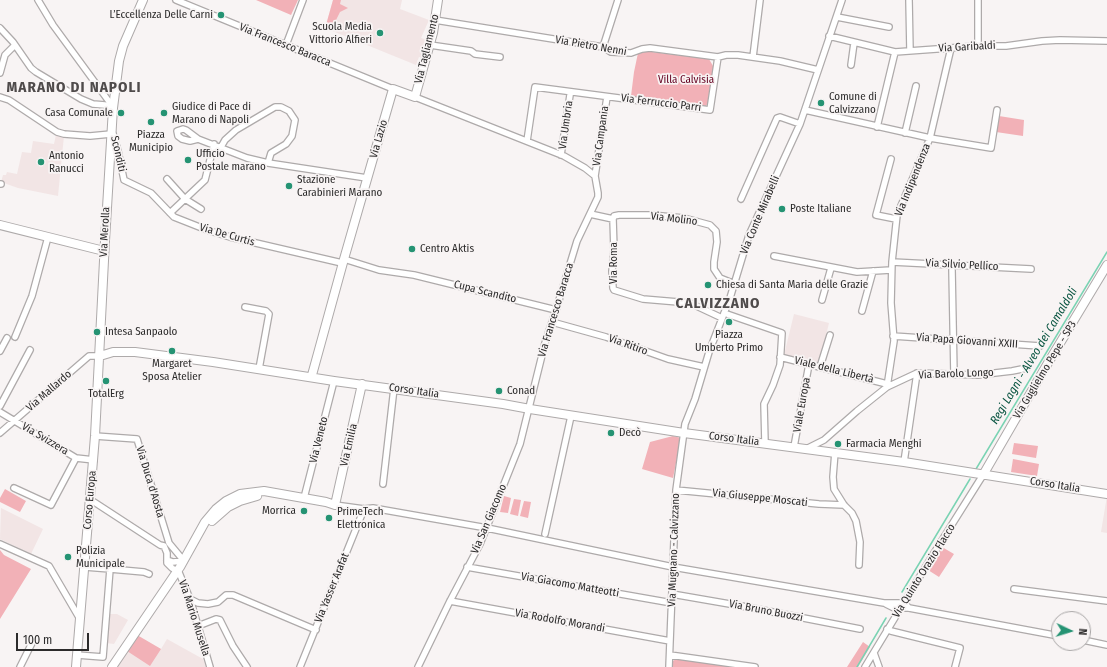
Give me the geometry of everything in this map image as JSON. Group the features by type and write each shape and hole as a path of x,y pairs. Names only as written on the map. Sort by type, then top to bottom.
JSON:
{"main road":[{"name":"Via Merolla","path":"100,356 104,251 113,108 119,61 123,46 143,0"},
{"name":"Via Tagliamento","path":"415,97 430,45 438,0"},
{"path":"393,89 415,97"},
{"name":"Via Lazio","path":"309,375 393,89"},
{"path":"0,225 104,251"},
{"name":"Via Guglielmo Pepe - SP3","path":"983,475 1107,265"},
{"name":"Corso Italia","path":"100,356 113,352 135,352 309,375 362,384"},
{"name":"Corso Europa","path":"76,667 91,500 100,356"},
{"name":"Corso Italia","path":"309,375 334,381 503,404 684,433 808,448 904,462 1107,494"},
{"name":"Via Emilia","path":"335,505 362,384"},
{"path":"112,667 184,561 205,522 216,509 226,501 240,494 264,491 326,502 335,505"},
{"path":"197,538 218,515 228,507 253,497 265,496 324,506 335,505"}],"street":[{"path":"38,0 53,25 113,108"},
{"name":"Via Francesco Baracca","path":"176,0 393,89"},
{"path":"286,45 303,0"},
{"path":"604,47 618,0"},
{"path":"753,57 760,0"},
{"name":"Via Conte Mirabelli","path":"684,433 685,424 695,399 704,367 735,284 757,215 800,124 842,0"},
{"path":"910,0 910,51"},
{"path":"978,0 978,46"},
{"path":"837,17 888,27"},
{"name":"Via Pietro Nenni","path":"435,20 604,47 611,52 627,54 645,48 650,48 718,57 726,55 753,57 786,62 818,70"},
{"path":"0,28 15,45 31,68 36,72 81,99 93,104 105,105 113,108"},
{"name":"Via Garibaldi","path":"829,36 895,52 978,46 1006,46 1042,40 1107,41"},
{"path":"851,65 854,43"},
{"path":"0,73 6,55 15,45"},
{"path":"430,45 471,51 475,54 500,57"},
{"name":"Via Indipendenza","path":"887,385 894,341 891,303 892,262 896,219 906,191 930,138 951,48"},
{"path":"878,127 895,52"},
{"name":"Via Ferruccio Parri","path":"607,97 710,110 718,57"},
{"path":"904,133 916,86"},
{"path":"526,141 535,87 607,97"},
{"name":"Via Umbria","path":"562,155 571,93"},
{"path":"0,97 9,100 57,132 90,136 111,131"},
{"path":"415,97 562,155 586,168 595,176"},
{"name":"Via Campania","path":"590,214 598,197 595,176 607,97"},
{"path":"221,147 225,140 236,130 275,107 281,106 289,110 295,120 292,136 286,144 271,153 268,163"},
{"path":"805,110 904,133 991,148 997,110"},
{"path":"741,199 777,118 780,117 800,124"},
{"name":"Sconditi","path":"111,131 118,151 124,180"},
{"path":"198,139 247,158 268,163 367,178"},
{"path":"170,213 205,180 214,144"},
{"path":"891,159 876,215 896,219"},
{"path":"167,179 185,199 201,209"},
{"name":"Via De Curtis","path":"124,180 151,193 174,217 207,230 246,241 343,261"},
{"path":"590,214 613,219"},
{"name":"Via Francesco Baracca","path":"530,409 545,343 577,241 590,214"},
{"name":"Via Molino","path":"613,219 614,216 619,215 651,215 684,218 710,225 716,231 717,236 714,269 720,278 735,284"},
{"name":"Via Roma","path":"613,219 614,250 612,271 614,290 643,299 690,303 723,316"},
{"path":"15,337 32,296 48,237"},
{"path":"774,256 857,272 892,270"},
{"name":"Cupa Scandito","path":"343,261 379,270 414,275 556,310"},
{"name":"Via Silvio Pellico","path":"892,262 1031,269"},
{"path":"822,300 831,268"},
{"path":"952,270 954,375"},
{"path":"862,311 872,271"},
{"path":"245,307 266,311 270,314 259,369"},
{"path":"723,316 782,333 780,365 764,404 765,443"},
{"name":"Via Ritiro","path":"552,322 606,337 668,359 704,367"},
{"path":"820,367 830,335"},
{"name":"Via Papa Giovanni XXIII","path":"893,336 1040,346"},
{"path":"0,351 7,338"},
{"path":"0,406 30,350"},
{"name":"Via Mallardo","path":"0,433 89,356 100,356"},
{"name":"Viale della Libertà","path":"780,357 887,385"},
{"name":"Viale Europa","path":"794,447 809,364"},
{"name":"Via Barolo Longo","path":"808,448 824,440 887,385 917,373 978,375 1027,368"},
{"path":"904,462 917,373"},
{"name":"Via Veneto","path":"304,498 334,381"},
{"path":"383,484 394,388"},
{"name":"Via San Giacomo","path":"418,667 487,528 520,444 530,409"},
{"path":"0,412 15,420"},
{"path":"545,534 571,416"},
{"name":"Via Svizzera","path":"15,420 76,458 94,460"},
{"name":"Via Mugnano - Calvizzano","path":"669,667 676,490 684,433"},
{"name":"Via Duca d'Aosta","path":"95,436 137,439 166,545 184,561"},
{"path":"835,452 833,477 834,489 844,505 852,513 856,521 860,542 859,565"},
{"name":"Via Svizzera","path":"14,488 51,505 76,458"},
{"name":"Via Quinto Orazio Flacco","path":"865,667 983,475"},
{"name":"Via Giuseppe Moscati","path":"676,490 819,504 844,505"},
{"path":"91,500 160,545 166,545 169,566 175,570 178,570"},
{"path":"335,505 364,510 372,508 487,528 673,566 888,604 896,606 900,609 909,608 1051,635"},
{"name":"Via Yasser Arafat","path":"300,667 364,510"},
{"path":"0,544 49,566 80,620"},
{"path":"167,560 173,562 184,561"},
{"path":"85,567 144,572 148,574"},
{"name":"Via Giacomo Matteotti","path":"467,567 672,603"},
{"path":"77,655 103,657 110,569"},
{"name":"Via Mario Musella","path":"178,570 190,599 210,667"},
{"path":"1014,589 1107,601"},
{"name":"Via Bruno Buozzi","path":"672,594 747,607 860,630"},
{"path":"190,599 198,603 208,604 218,602 226,595 233,595 316,630"},
{"name":"Via Rodolfo Morandi","path":"450,601 670,641"},
{"path":"888,604 904,603 909,608"},
{"path":"888,604 894,619"},
{"path":"198,626 216,619 220,620 234,646 248,667"},
{"path":"887,629 960,648 955,667"},
{"path":"1091,642 1107,645"},
{"path":"20,667 32,643"},
{"path":"874,653 879,667"},
{"path":"670,655 755,667"}],"shaded area":[{"name":"Scuola Media Vittorio Alfieri","path":"333,0 402,0 400,9 429,20 421,38 427,40 423,58 419,57 416,65 325,28"},
{"name":"Antonio Ranucci","path":"56,135 64,136 58,196 18,188 1,182 3,175 6,175 7,172 17,174 22,152 31,153 33,141 54,144"},
{"path":"794,314 829,323 819,364 784,355"},
{"path":"1107,496 1107,533 1101,532"},
{"path":"1,508 43,529 31,554 0,539"},
{"path":"105,614 117,614 128,620 114,644 106,643"},
{"path":"137,635 161,649 167,639 203,659 206,667 116,667"}],"green space":[{"path":"256,0 298,0 291,15"},
{"path":"333,0 341,0 340,4 348,8 340,12 333,26 326,25"},
{"name":"Villa Calvisia","path":"644,51 709,59 713,66 713,70 708,103 706,106 632,97 634,72 638,53"},
{"path":"999,116 1024,120 1023,136 996,132"},
{"path":"673,436 681,438 673,478 642,469 650,442"},
{"path":"1014,443 1038,446 1036,458 1012,454"},
{"path":"1013,459 1039,464 1037,476 1011,472"},
{"path":"5,489 26,501 20,512 0,502 0,498"},
{"path":"504,496 511,498 508,513 500,512"},
{"path":"514,499 521,500 518,516 510,514"},
{"path":"524,501 531,502 528,518 520,516"},
{"path":"942,547 954,554 939,577 928,570"},
{"path":"0,550 4,555 31,569 0,619"},
{"path":"137,635 161,649 150,666 127,651"},
{"path":"863,642 870,647 858,667 847,667"},
{"path":"676,659 734,667 673,667 673,661"}],"waterway":[{"name":"Regi Lagni - Alveo dei Camaldoli","path":"976,469 1107,252"},
{"name":"Regi Lagni - Alveo dei Camaldoli","path":"902,592 970,479"},
{"name":"Regi Lagni - Alveo dei Camaldoli","path":"857,667 886,618"}],"place":[{"name":"L’Eccellenza Delle Carni","path":"221,15"},
{"name":"Scuola Media Vittorio Alfieri","path":"380,33"},
{"name":"Comune di Calvizzano","path":"821,103"},
{"name":"Casa Comunale","path":"121,113"},
{"name":"Giudice di Pace di Marano di Napoli","path":"164,113"},
{"name":"Piazza Municipio","path":"151,122"},
{"name":"Ufficio Postale marano","path":"188,160"},
{"name":"Antonio Ranucci","path":"41,162"},
{"name":"Stazione Carabinieri Marano","path":"289,186"},
{"name":"Poste Italiane","path":"782,209"},
{"name":"Centro Aktis","path":"412,249"},
{"name":"Chiesa di Santa Maria delle Grazie","path":"708,285"},
{"name":"Piazza Umberto Primo","path":"729,322"},
{"name":"Intesa Sanpaolo","path":"97,332"},
{"name":"Margaret Sposa Atelier","path":"172,351"},
{"name":"TotalErg","path":"106,381"},
{"name":"Conad","path":"499,391"},
{"name":"Decò","path":"611,433"},
{"name":"Farmacia Menghi","path":"838,444"},
{"name":"Morrica","path":"304,511"},
{"name":"PrimeTech Elettronica","path":"329,518"},
{"name":"Polizia Municipale","path":"68,557"}],"district":[{"name":"MARANO DI NAPOLI","path":"74,88"},
{"name":"CALVIZZANO","path":"718,304"}]}
